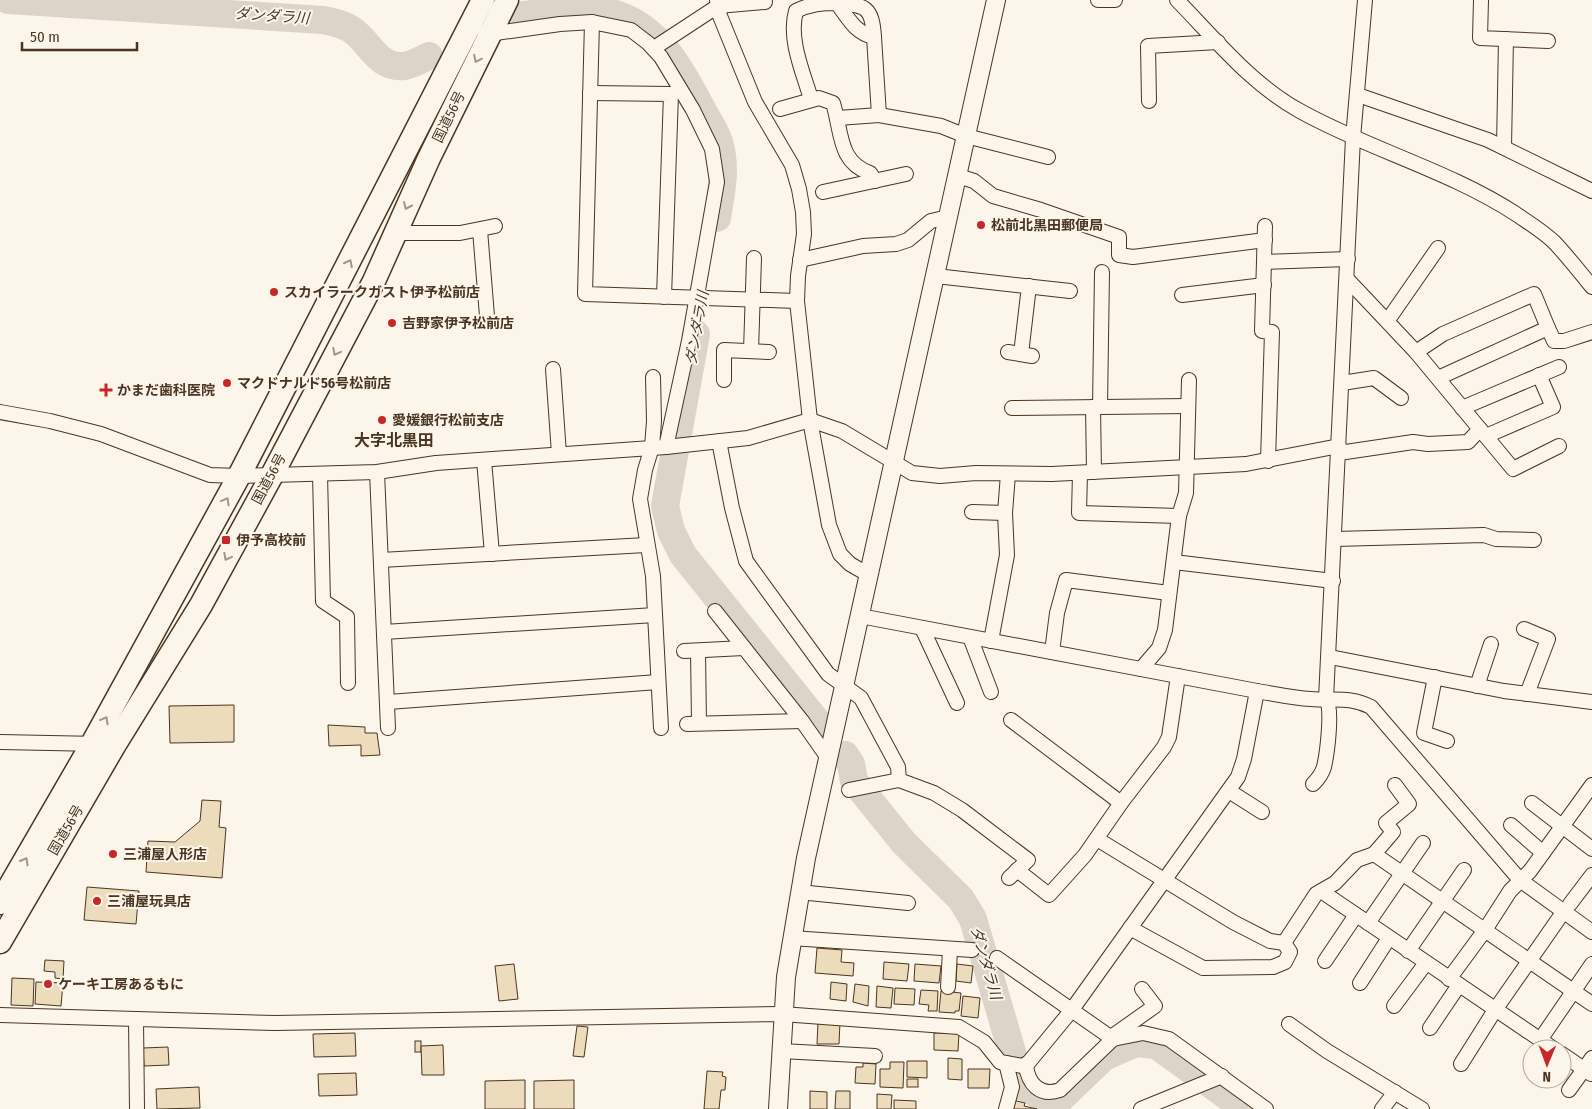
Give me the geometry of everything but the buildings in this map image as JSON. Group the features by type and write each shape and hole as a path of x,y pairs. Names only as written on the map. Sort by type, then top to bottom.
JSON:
{"highway":[{"name":"国道56号","path":"0,903 103,745 201,605 272,475 374,280 395,233 480,30 482,0"},
{"name":"国道56号","path":"0,942 103,745 239,476 480,30 507,0"}],"street":[{"path":"778,1109 782,1014 791,938 800,892 996,0"},
{"path":"1098,0 1115,0"},
{"path":"1177,0 1248,75 1274,95 1300,111 1432,169 1506,208 1555,243 1592,287"},
{"path":"1313,784 1320,776 1324,765 1330,709 1326,699 1330,657 1354,134 1365,0"},
{"path":"1481,0 1480,38 1548,41"},
{"path":"658,45 708,14 717,3 765,2"},
{"path":"717,3 755,102 792,165 804,212 804,234 797,301 810,420 833,540 840,554 850,564 870,575"},
{"path":"811,99 798,60 794,16 796,11 806,6 837,3 855,4 868,9 873,18 879,115"},
{"path":"837,3 857,30 865,35 874,37"},
{"path":"592,22 585,294 797,301"},
{"path":"480,30 592,22 631,30 658,45 712,149 717,182 666,447"},
{"path":"1504,147 1506,39"},
{"path":"1148,101 1148,46 1218,42"},
{"path":"590,94 671,94 664,297"},
{"path":"1358,98 1504,147 1592,191"},
{"path":"780,109 811,99 827,99 834,103 844,148 851,163 858,169 870,173 875,181"},
{"path":"838,118 879,115 941,126 966,136 1048,157"},
{"path":"823,192 906,174"},
{"path":"958,176 974,181 993,196 1041,210 1119,237 1120,255 1134,257 1265,233 1262,331 1272,332 1268,461"},
{"path":"800,260 863,246 896,244 908,240 930,221 948,217"},
{"path":"395,233 460,233 495,226"},
{"path":"480,230 487,316"},
{"path":"1388,320 1438,248"},
{"path":"751,351 754,258"},
{"path":"1265,262 1348,259"},
{"path":"1094,472 1096,407 1109,288 1102,272"},
{"path":"936,276 1070,291"},
{"path":"1347,279 1388,320 1513,468 1559,446"},
{"path":"1182,295 1264,285"},
{"path":"1020,354 1028,286"},
{"path":"1416,352 1443,334 1534,294 1554,341 1564,341 1592,332"},
{"path":"1438,378 1548,328"},
{"path":"724,380 724,350 769,352"},
{"path":"1462,408 1559,367"},
{"path":"553,369 559,454"},
{"path":"0,412 50,421 101,434 210,475 239,476 377,472 484,460 666,447 748,438 810,420 842,431 912,472 923,474 1080,473 1188,468 1268,461 1339,449 1413,442 1428,444 1468,442 1483,433 1553,407 1539,375"},
{"path":"653,377 654,421 652,447 644,470 640,499 646,545 653,576 661,728"},
{"path":"1342,383 1374,378 1401,398"},
{"path":"1141,669 1159,648 1165,630 1179,516 1186,493 1188,468 1188,380"},
{"path":"1012,408 1188,406"},
{"path":"720,441 732,508 746,561 828,674 861,698 898,766 899,780"},
{"path":"484,460 492,554"},
{"path":"377,472 388,728"},
{"path":"1080,473 1079,514 1179,516"},
{"path":"320,474 323,601 347,617 348,683"},
{"path":"992,641 1007,556 1005,513 1008,474"},
{"path":"972,512 1005,513"},
{"path":"1335,538 1484,535 1496,539 1534,540"},
{"path":"381,560 646,545"},
{"path":"1174,562 1333,581"},
{"path":"1052,652 1057,613 1066,580 1169,593"},
{"path":"715,611 802,720 828,758"},
{"path":"384,632 655,614"},
{"path":"860,616 1257,691 1309,699 1349,699 1371,707 1520,880 1567,908 1592,932"},
{"path":"922,628 957,703"},
{"path":"1524,629 1548,638 1527,694"},
{"path":"970,637 991,692"},
{"path":"1477,686 1491,644"},
{"path":"684,651 744,648"},
{"path":"698,651 693,724 802,720"},
{"path":"1330,657 1477,686 1592,702"},
{"path":"851,790 870,788 899,780 934,793 1002,838 1028,860 1013,874 1049,895 1097,839 1120,803 1169,737 1178,676"},
{"path":"1435,677 1424,733 1447,742"},
{"path":"388,702 658,682"},
{"path":"1006,1109 1017,1065 1071,1011 1238,777 1244,759 1257,691"},
{"path":"1011,720 1120,803"},
{"path":"0,742 103,745"},
{"path":"1430,1028 1454,982 1510,891 1543,853 1592,784"},
{"path":"1284,944 1312,899 1321,891 1335,884 1357,860 1374,854 1393,832 1386,824 1409,804 1395,785"},
{"path":"1229,791 1262,812"},
{"path":"1532,803 1592,848"},
{"path":"1511,825 1543,853"},
{"path":"1097,839 1233,922 1270,941 1284,944 1290,952 1285,962 1273,967 1202,968 1130,928"},
{"path":"1325,961 1362,919 1423,843"},
{"path":"1374,854 1592,1004"},
{"path":"1408,951 1464,870"},
{"path":"1461,1064 1495,1010 1592,875"},
{"path":"1321,891 1538,1039"},
{"path":"800,892 908,903"},
{"path":"791,938 972,950"},
{"path":"1360,983 1389,938"},
{"path":"948,987 950,950"},
{"path":"997,958 1112,1038 1143,1033 1168,1039 1266,1109"},
{"path":"1394,1006 1426,963"},
{"path":"1541,1039 1572,990 1592,964"},
{"path":"0,1015 275,1023 782,1014 959,1028 984,1042 1000,1062 1017,1065 1044,1093 1051,1093 1060,1090 1112,1038 1155,1006 1142,989"},
{"path":"136,1020 137,1109"},
{"path":"1289,1024 1327,1051 1422,1109"},
{"path":"781,1051 875,1056"},
{"path":"1569,1090 1590,1067 1572,1059"},
{"path":"1149,1108 1222,1076"},
{"path":"1382,1109 1395,1092"}],"waterway":[{"name":"ダンダラ川","path":"8,0 323,20 334,22 352,30 375,54 387,63 395,66 404,66 429,56"},
{"name":"ダンダラ川","path":"523,15 571,10 607,12 633,22 658,41 669,53 686,80 714,129 719,142 723,171 717,218"},
{"name":"ダンダラ川","path":"696,334 665,506 671,531 683,555 819,724"},
{"name":"ダンダラ川","path":"845,755 851,764 854,781 904,843 961,899 973,919 1022,1086 1055,1104 1104,1057 1136,1043 1156,1045 1245,1109"}],"place":[{"name":"松前北黒田郵便局","path":"981,225"},
{"name":"スカイラークガスト伊予松前店","path":"274,292"},
{"name":"吉野家伊予松前店","path":"392,323"},
{"name":"マクドナルド56号松前店","path":"227,383"},
{"name":"かまだ歯科医院","path":"106,390"},
{"name":"愛媛銀行松前支店","path":"382,420"},
{"name":"伊予高校前","path":"226,540"},
{"name":"三浦屋人形店","path":"113,854"},
{"name":"三浦屋玩具店","path":"97,901"},
{"name":"ケーキ工房あるもに","path":"48,984"}],"district":[{"name":"大字北黒田","path":"394,440"}]}
